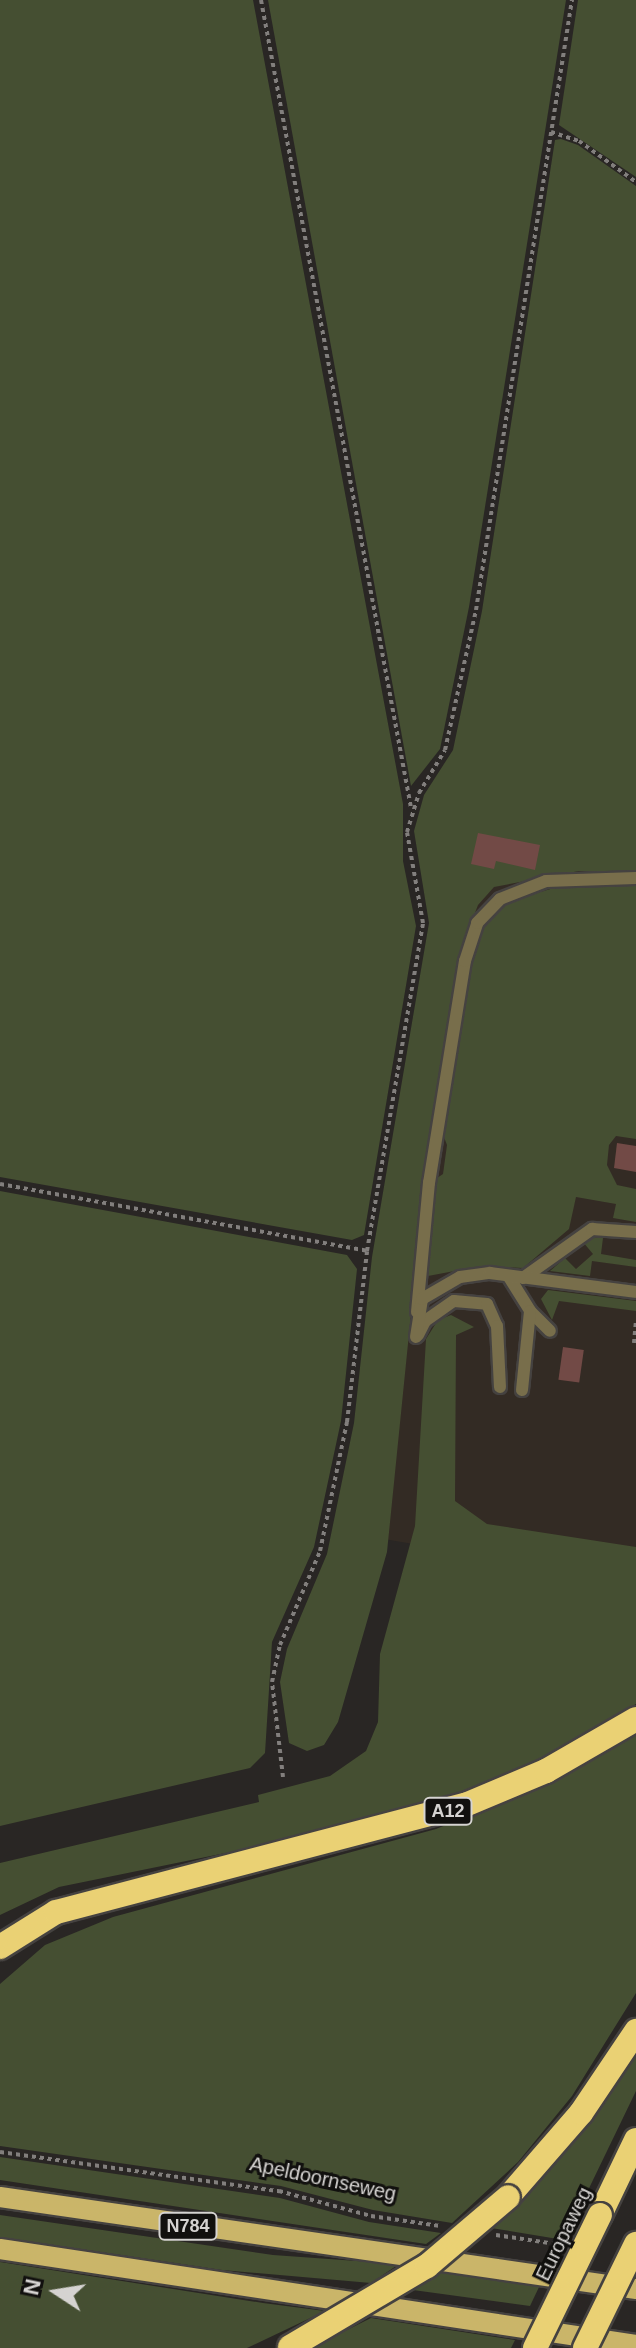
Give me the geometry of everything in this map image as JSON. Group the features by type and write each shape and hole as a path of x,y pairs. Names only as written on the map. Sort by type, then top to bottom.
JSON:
{"highway":[{"name":"A12","path":"0,1947 56,1912 465,1805 546,1771 636,1719"},
{"path":"289,2348 416,2274 508,2197 581,2113 636,2031"},
{"name":"Europaweg","path":"535,2348 636,2140"},
{"path":"585,2348 636,2244"}],"main road":[{"name":"N784","path":"0,2197 636,2289"},
{"path":"0,2249 636,2345"}],"lane":[{"path":"500,1387 497,1326 487,1304 454,1301 425,1321 416,1337 429,1183 465,961 477,923 500,899 546,881 636,878"},
{"path":"523,1278 592,1229 636,1232"},
{"path":"417,1312 422,1299 446,1280 490,1273 636,1292"},
{"path":"509,1277 530,1311 550,1331"},
{"path":"522,1390 530,1311"}],"path":[{"path":"261,0 412,810"},
{"path":"283,1777 272,1682 280,1645 320,1551 347,1422 367,1251 423,923 407,832 412,810 445,750 476,610 572,0"},
{"path":"551,132 579,141 636,182"},
{"path":"0,1184 367,1251"},
{"path":"634,1343 636,1322"},
{"name":"Apeldoornseweg","path":"0,2152 265,2189 371,2216 449,2228"},
{"path":"480,2233 574,2247"}],"shaded area":[{"path":"471,810 636,843 636,1582 378,1538"}],"green space":[{"path":"0,0 253,0 403,804 403,861 416,926 364,1235 352,1240 0,1177"},
{"path":"268,0 566,0 469,607 440,749 411,786"},
{"path":"578,0 636,0 636,177 559,125"},
{"path":"555,140 578,145 636,186 636,872 579,871 494,887 478,905 468,931 424,1185 387,1552 338,1722 324,1745 307,1751 289,1743 280,1682 287,1649 327,1554 354,1423 372,1257 429,923 414,831 424,795 453,750 482,611"},
{"path":"567,884 636,884 636,1139 616,1136 609,1145 607,1165 617,1185 636,1189 636,1222 613,1218 616,1204 576,1197 569,1229 523,1268 481,1266 428,1276 434,1180 443,1174 447,1145 442,1132 475,943 483,925 504,903"},
{"path":"0,1191 347,1255 357,1269 341,1421 314,1547 272,1642 265,1753 250,1768 0,1826"},
{"path":"590,1237 603,1238 601,1254 636,1260 636,1267 592,1261 590,1276 550,1271 565,1258 576,1269 593,1254 583,1242"},
{"path":"548,1290 636,1301 636,1311 559,1301 552,1320 541,1299"},
{"path":"451,1315 474,1327 456,1335 455,1501 487,1524 636,1547 636,1704 551,1754 443,1799 284,1841 59,1887 0,1915 0,1863 259,1802 258,1795 330,1776 366,1751 378,1722 380,1654 415,1526 426,1339 438,1320"},
{"path":"636,1735 636,1993 572,2096 518,2162 452,2223 373,2210 281,2186 0,2146 0,1984 45,1945 113,1917 436,1829 552,1782"},
{"path":"636,2054 636,2091 564,2240 491,2228 600,2107"},
{"path":"0,2157 280,2198 369,2222 441,2233 426,2244 0,2180"},
{"path":"0,2215 273,2255 399,2264 371,2283 222,2270 0,2237"},
{"path":"0,2262 325,2311 247,2348 0,2348"},
{"path":"442,2270 540,2285 530,2306 413,2290"},
{"path":"371,2318 515,2340 511,2348 311,2348"}],"building":[{"path":"478,833 540,845 535,870 496,861 494,869 471,864"},
{"path":"617,1143 636,1146 636,1172 614,1168"},
{"path":"563,1347 584,1350 579,1383 558,1380"}]}
